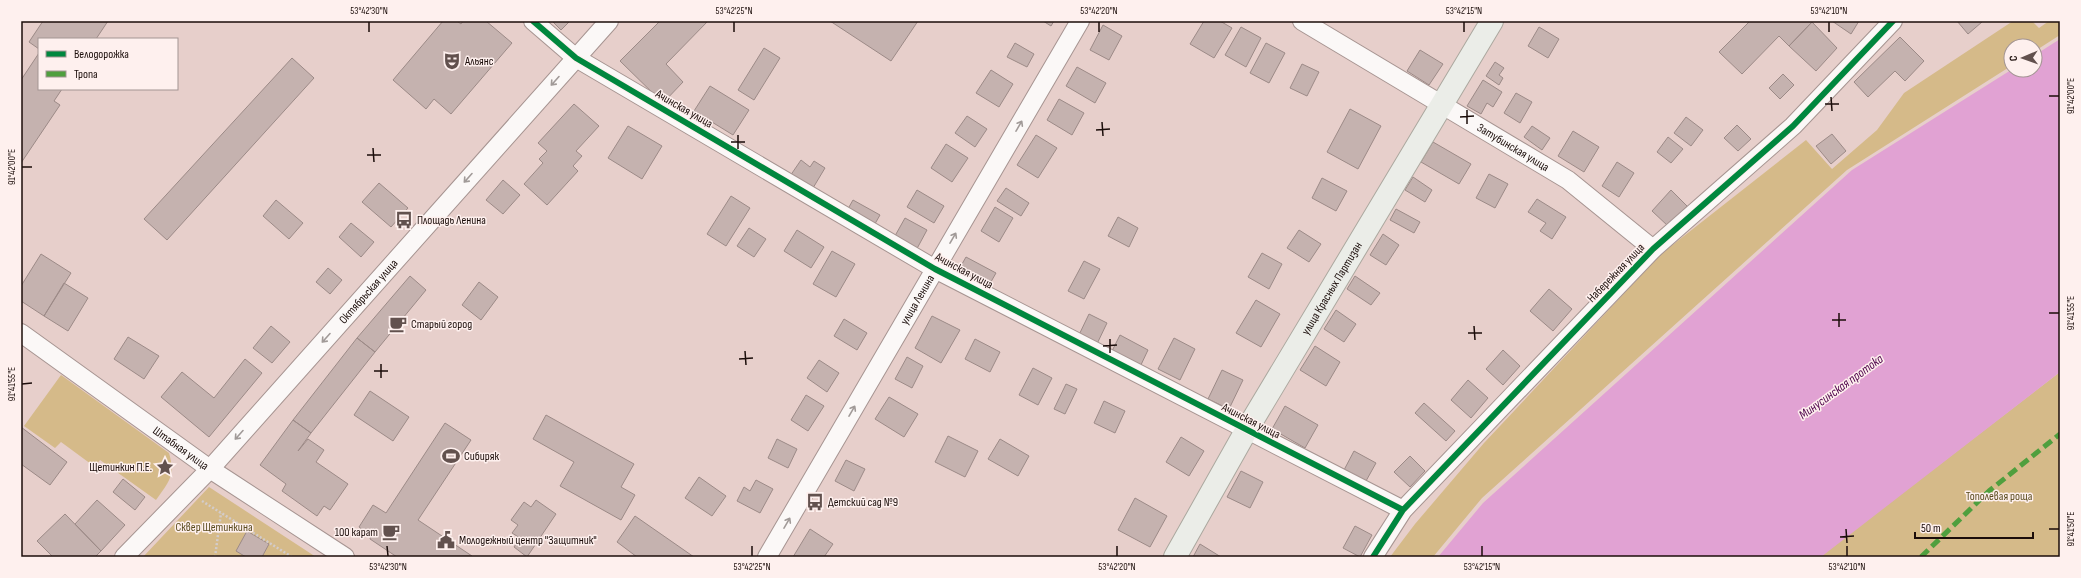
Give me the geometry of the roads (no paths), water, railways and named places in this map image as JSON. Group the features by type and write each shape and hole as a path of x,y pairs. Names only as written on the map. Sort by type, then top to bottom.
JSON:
{"main road":[{"name":"улица Красных Партизан","path":"1175,557 1246,431 1492,21"}],"street":[{"name":"Ачинская улица","path":"533,21 576,58 935,269 1246,431 1403,510"},
{"name":"Октябрьская улица","path":"124,557 210,469 609,21"},
{"name":"улица Ленина","path":"767,557 1080,21"},
{"name":"Затубинская улица","path":"1302,21 1568,180 1653,249"},
{"name":"Набережная улица","path":"1372,557 1403,510 1653,249 1793,126 1893,21"},
{"name":"Штабная улица","path":"21,333 210,469 345,557"}],"water":[{"name":"Минусинская протока","path":"2060,39 2060,372 1821,557 1438,557 1483,503 1852,170 2003,75 2003,78 2043,78 2043,50"}],"place":[{"name":"Альянс","path":"452,61"},
{"name":"Площадь Ленина","path":"404,220"},
{"name":"Старый город","path":"398,324"},
{"name":"Сибиряк","path":"451,456"},
{"name":"Щетинкин П.Е.","path":"165,467"},
{"name":"Детский сад №9","path":"815,502"},
{"name":"100 карат","path":"391,532"},
{"name":"Молодежный центр \"Защитник\"","path":"446,540"}],"park label":[{"name":"Тополевая роща","path":"1999,496"},
{"name":"Сквер Щетинкина","path":"214,527"}]}
